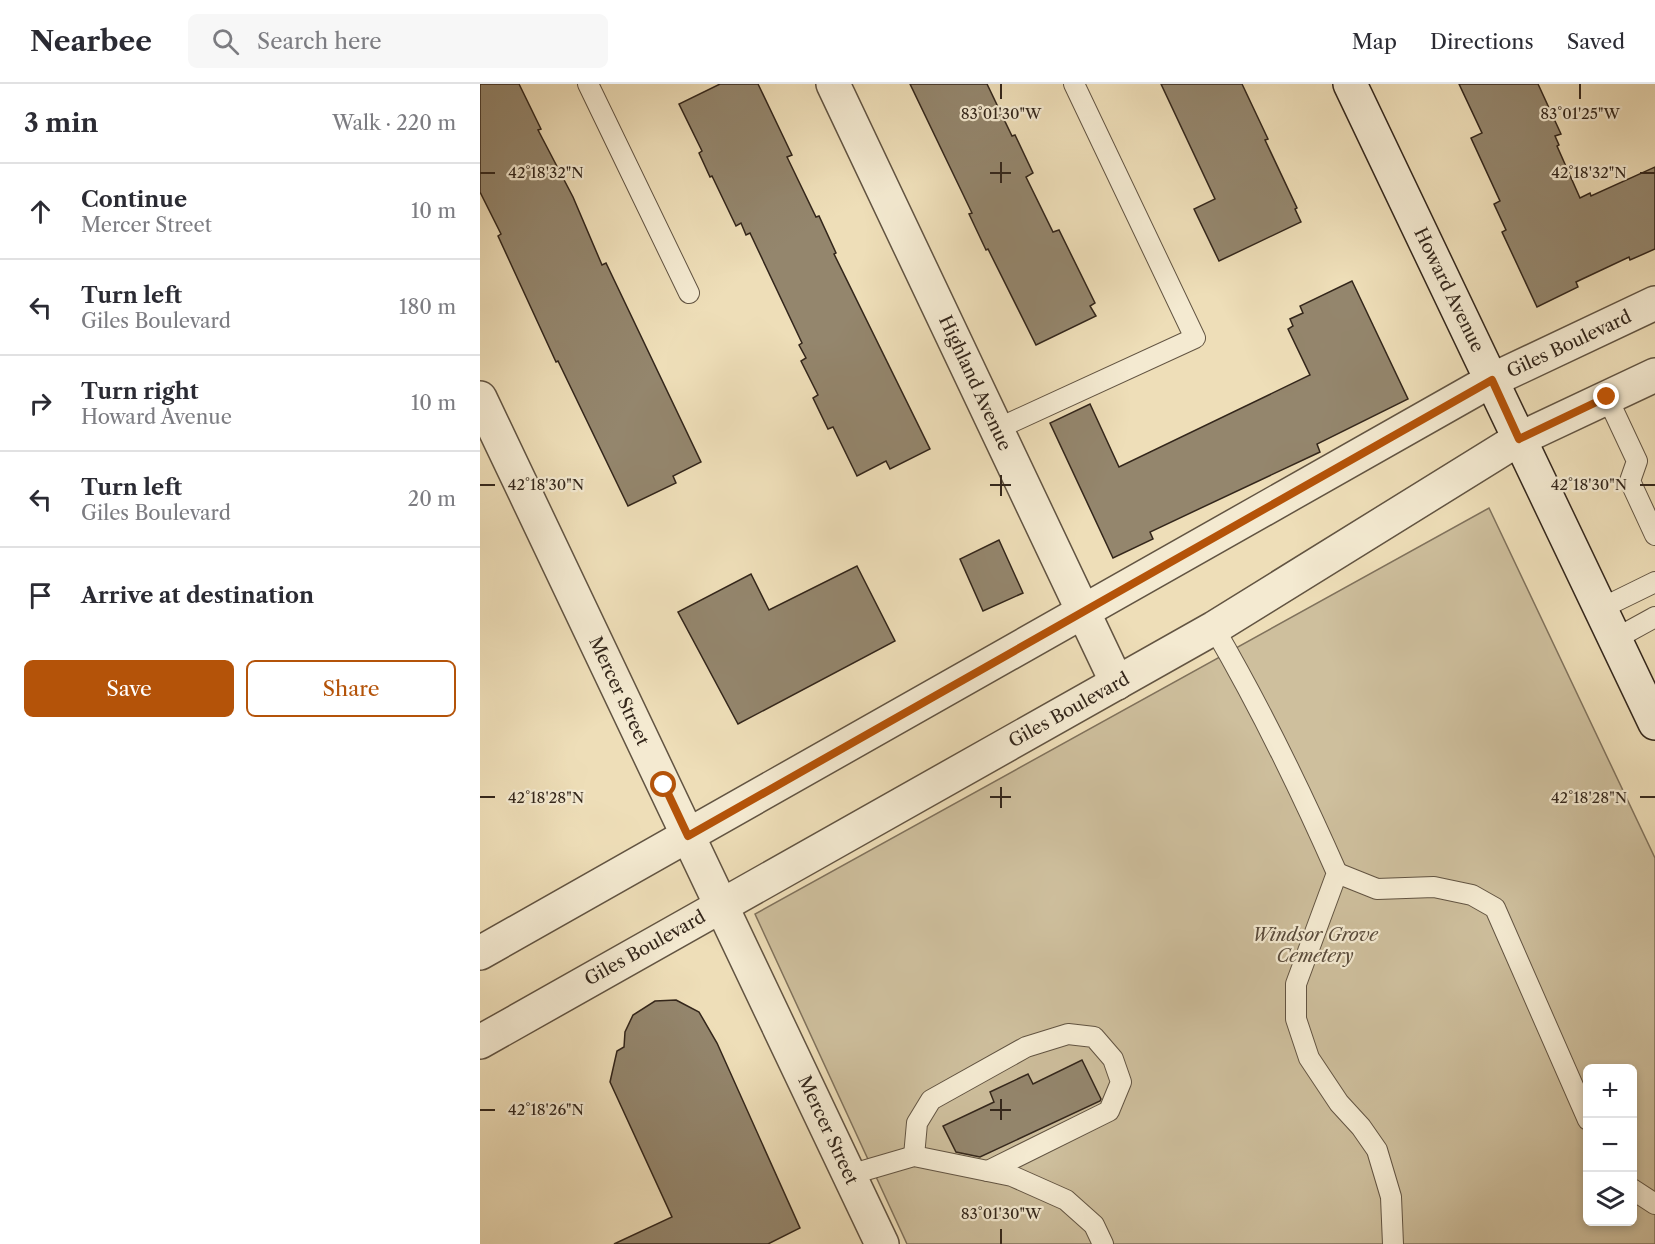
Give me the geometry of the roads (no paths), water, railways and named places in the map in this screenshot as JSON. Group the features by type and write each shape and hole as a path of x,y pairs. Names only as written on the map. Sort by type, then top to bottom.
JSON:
{"street":[{"name":"Highland Avenue","path":"833,84 1117,683"},
{"name":"Howard Avenue","path":"1350,84 1655,723"},
{"name":"Giles Boulevard","path":"480,953 1492,380 1655,303"},
{"name":"Giles Boulevard","path":"480,1042 1214,627 1519,439 1655,375"},
{"name":"Mercer Street","path":"480,398 882,1244"}],"lane":[{"path":"588,84 688,293"},
{"path":"997,429 1195,338 1074,84"},
{"path":"1607,397 1637,461 1630,481 1655,535"},
{"path":"1600,609 1655,582"},
{"path":"1615,639 1655,617"},
{"path":"1214,627 1261,712 1308,807 1337,873 1296,984 1296,1019 1309,1058 1339,1104 1361,1127 1377,1150 1391,1197 1392,1244"},
{"path":"1337,873 1377,889 1434,887 1472,895 1495,909 1586,1118"},
{"path":"914,1156 917,1123 931,1100 1026,1047 1068,1034 1094,1037 1113,1059 1121,1082 1109,1111 988,1172"},
{"path":"849,1175 914,1156 1012,1176 1066,1200 1094,1225 1103,1244"},
{"path":"1637,1192 1655,1204"}],"park label":[{"name":"Windsor Grove Cemetery","path":"1315,945"}]}
